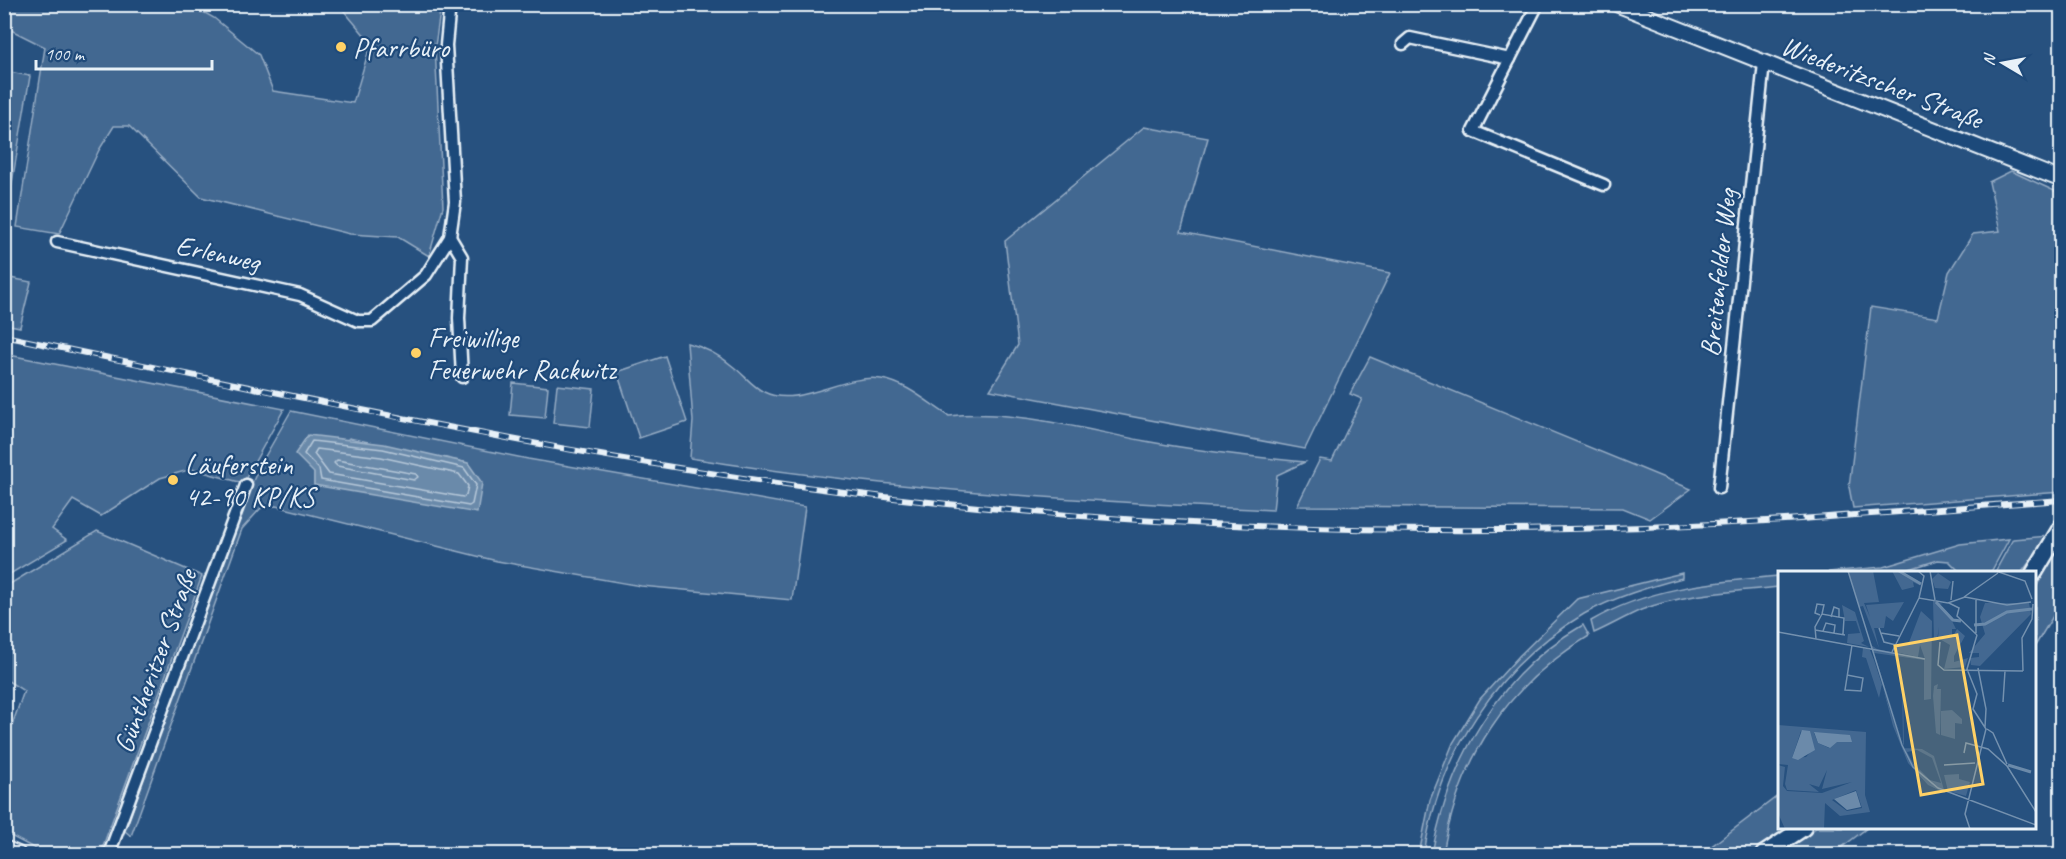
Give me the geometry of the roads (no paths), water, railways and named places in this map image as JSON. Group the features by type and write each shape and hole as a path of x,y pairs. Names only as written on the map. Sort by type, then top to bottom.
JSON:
{"main road":[{"path":"2035,571 2061,526"},
{"path":"1764,855 1802,829"}],"street":[{"path":"450,4 446,45 455,202 450,237 462,257 459,318 462,377"},
{"path":"1538,4 1473,132 1604,185"},
{"name":"Wiederitzscher Straße","path":"1617,4 2061,180"},
{"path":"1403,44 1410,38 1510,59"},
{"name":"Breitenfelder Weg","path":"1719,488 1764,63"},
{"name":"Erlenweg","path":"57,242 300,295 365,323 384,312 426,275 450,237"},
{"name":"Güntheritzer Straße","path":"110,855 246,485"},
{"path":"4,848 18,855"}],"water":[{"path":"308,435 384,444 468,463 482,483 477,513 314,485 314,473 295,454"}],"railway":[{"path":"4,336 474,432 710,473 948,504 1122,519 1296,528 1558,529 1749,522 2062,500"}],"place":[{"name":"Pfarrbüro","path":"341,47"},
{"name":"Freiwillige Feuerwehr Rackwitz","path":"416,353"},
{"name":"Läuferstein 42-90 KP/KS","path":"173,480"}]}
